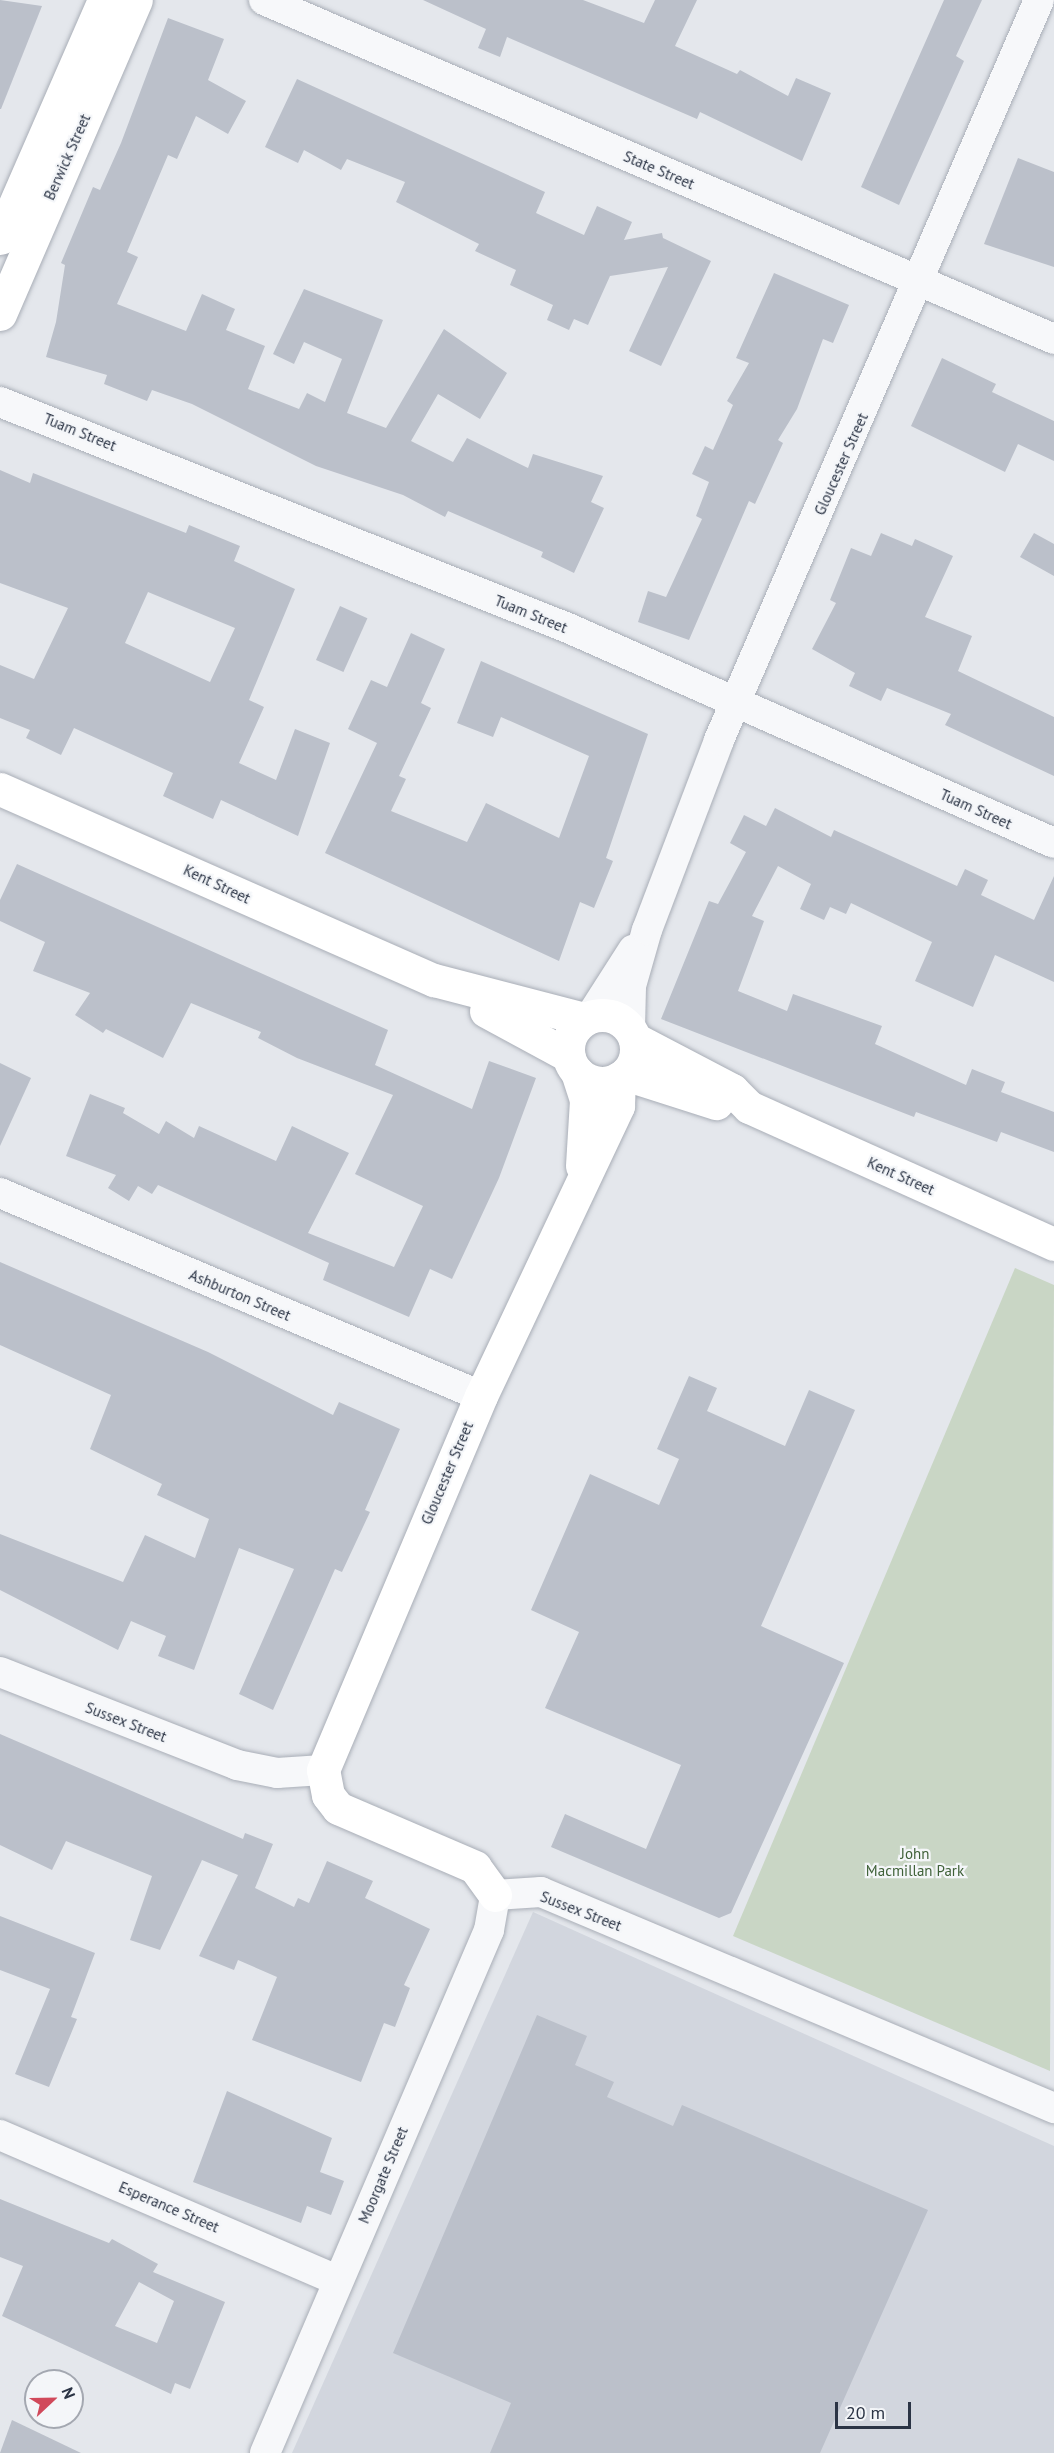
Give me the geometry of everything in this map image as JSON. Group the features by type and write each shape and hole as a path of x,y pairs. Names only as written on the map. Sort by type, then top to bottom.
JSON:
{"main road":[{"name":"Berwick Street","path":"0,238 105,0"},
{"name":"Berwick Street","path":"0,314 136,0"},
{"name":"Kent Street","path":"0,789 434,980 587,1018"},
{"name":"Kent Street","path":"434,980 453,996 573,1064"},
{"path":"607,1015 632,1034 635,1058 622,1076 594,1082 573,1064 569,1039 587,1018 607,1015"},
{"name":"Kent Street","path":"632,1034 732,1090 749,1107 1054,1244"},
{"name":"Gloucester Street","path":"573,1064 586,1100 580,1180"},
{"name":"Kent Street","path":"622,1076 665,1083 738,1112 749,1107"},
{"name":"Gloucester Street","path":"323,1770 480,1396 580,1180 618,1106 622,1076"},
{"path":"323,1770 328,1795 338,1808 475,1867 495,1895"}],"street":[{"name":"State Street","path":"264,0 1054,339"},
{"name":"Gloucester Street","path":"632,1034 631,986 647,930 735,704 921,281 1039,0"},
{"name":"Tuam Street","path":"0,402 568,628 735,704 1054,843"},
{"name":"Gloucester Street","path":"587,1018 647,930"},
{"name":"Ashburton Street","path":"0,1193 480,1396"},
{"name":"Sussex Street","path":"0,1672 237,1766 277,1773 323,1770"},
{"name":"Sussex Street","path":"495,1895 541,1892 1054,2108"},
{"name":"Moorgate Street","path":"265,2453 337,2280 489,1930 495,1895"},
{"name":"Esperance Street","path":"0,2135 337,2280"}],"shaded area":[{"path":"533,1912 1054,2146 1054,2453 292,2453"}],"green space":[{"name":"John Macmillan Park","path":"1015,1268 1054,1285 1050,2071 733,1936"}],"building":[{"path":"0,0 42,6 1,109 0,109"},
{"path":"423,0 583,0 644,23 655,0 697,0 675,46 737,74 740,70 788,96 796,78 831,93 802,161 700,112 697,119 507,37 500,57 478,48 486,29"},
{"path":"944,0 982,0 956,56 964,61 899,205 861,187"},
{"path":"168,18 224,39 208,80 246,101 228,134 196,116 177,159 168,155 127,252 138,257 117,304 186,331 202,294 235,309 226,330 265,346 248,389 299,409 307,393 325,402 342,359 304,342 294,364 273,354 304,289 383,320 347,413 386,428 444,329 507,373 480,419 438,394 411,441 453,462 467,438 528,468 533,454 603,476 591,502 604,508 574,573 541,557 543,552 448,511 445,517 403,495 316,466 192,404 152,390 147,401 104,384 107,375 46,357 56,322 65,265 61,263 93,187 100,190 121,143"},
{"path":"297,79 545,192 536,213 584,235 597,206 632,222 624,240 662,233 663,238 711,261 661,366 629,351 668,267 610,276 588,325 574,319 569,330 547,320 553,305 510,285 516,270 475,251 479,244 396,202 405,182 347,159 341,170 304,150 298,163 265,147"},
{"path":"1018,158 1054,172 1054,267 984,244"},
{"path":"774,273 849,305 833,343 823,339 797,409 778,440 783,443 755,504 749,501 689,640 638,622 648,591 666,597 702,519 696,516 709,482 692,474 705,446 713,450 733,405 727,401 749,363 736,358"},
{"path":"942,358 996,384 992,392 1054,421 1054,461 1018,444 1005,472 911,426"},
{"path":"0,470 30,483 33,473 186,533 189,525 240,546 234,561 295,589 249,700 264,707 239,763 276,780 295,729 330,743 298,836 221,800 213,819 163,796 173,773 74,728 61,755 26,738 30,730 0,718 0,665 34,679 68,608 0,583","holes":["148,592 235,628 210,682 125,643"]},
{"path":"881,533 912,546 915,539 953,556 925,617 972,636 958,671 1054,717 1054,776 945,725 951,714 887,688 881,701 849,686 855,673 812,649 836,603 830,600 851,548 871,556"},
{"path":"1034,533 1054,544 1054,576 1020,557"},
{"path":"340,606 367,618 343,672 316,660"},
{"path":"411,633 445,649 421,703 431,708 399,776 406,779 391,811 467,842 486,803 559,838 589,756 501,717 493,737 457,723 481,661 648,734 606,858 613,861 594,908 580,902 559,961 325,853 377,743 348,729 371,680 387,687"},
{"path":"775,808 831,837 834,830 957,886 965,869 988,880 981,895 1034,920 1054,876 1054,982 995,955 973,1007 915,981 932,942 851,903 846,914 830,907 824,920 800,909 811,884 778,866 752,916 764,921 738,991 787,1011 793,994 882,1026 875,1044 966,1085 972,1069 1005,1082 1001,1092 1054,1112 1054,1152 1001,1132 997,1142 916,1112 914,1117 661,1019 709,901 718,904 746,852 730,843 744,815 766,826"},
{"path":"17,864 388,1030 375,1065 472,1109 489,1061 536,1078 499,1178 452,1279 430,1269 409,1317 323,1280 329,1263 158,1185 152,1194 138,1186 129,1201 108,1188 116,1175 66,1156 90,1094 125,1108 123,1113 159,1134 166,1121 194,1138 199,1126 276,1161 292,1126 349,1153 308,1233 394,1267 423,1206 355,1174 393,1095 297,1058 258,1038 261,1032 191,1003 163,1058 106,1029 103,1033 75,1015 90,993 33,971 45,942 0,921 0,900"},
{"path":"0,1063 31,1078 0,1146"},
{"path":"0,1262 208,1352 333,1415 339,1402 400,1429 365,1510 370,1512 342,1572 335,1569 273,1710 239,1694 294,1569 239,1548 194,1670 158,1656 166,1636 131,1621 118,1650 0,1590 0,1534 123,1582 145,1535 195,1558 209,1519 157,1495 162,1484 90,1449 111,1395 0,1345"},
{"path":"689,1376 717,1388 707,1411 785,1446 809,1390 855,1410 761,1626 844,1663 731,1913 719,1918 551,1847 565,1814 646,1849 681,1765 545,1708 579,1632 531,1610 590,1474 659,1505 679,1459 657,1449"},
{"path":"0,1734 243,1839 245,1833 273,1844 255,1888 294,1907 298,1898 309,1903 327,1861 373,1881 365,1898 430,1929 404,1985 410,1988 395,2027 384,2023 361,2082 252,2040 277,1977 238,1960 234,1970 199,1956 238,1875 202,1860 160,1950 130,1940 152,1876 66,1841 52,1870 0,1845"},
{"path":"0,1916 95,1953 71,2017 77,2019 49,2087 15,2074 50,1989 0,1970"},
{"path":"537,2015 587,2036 575,2065 614,2082 607,2097 673,2126 682,2105 928,2210 820,2453 490,2453 511,2403 393,2353"},
{"path":"227,2091 332,2138 320,2172 344,2181 331,2215 307,2206 301,2223 193,2182"},
{"path":"0,2199 109,2243 112,2239 158,2264 153,2272 225,2302 190,2389 175,2383 171,2394 2,2316 23,2266 0,2257","holes":["139,2282 174,2301 157,2343 115,2326"]},
{"path":"12,2420 24,2426 24,2429 31,2429 81,2453 0,2453"}]}
